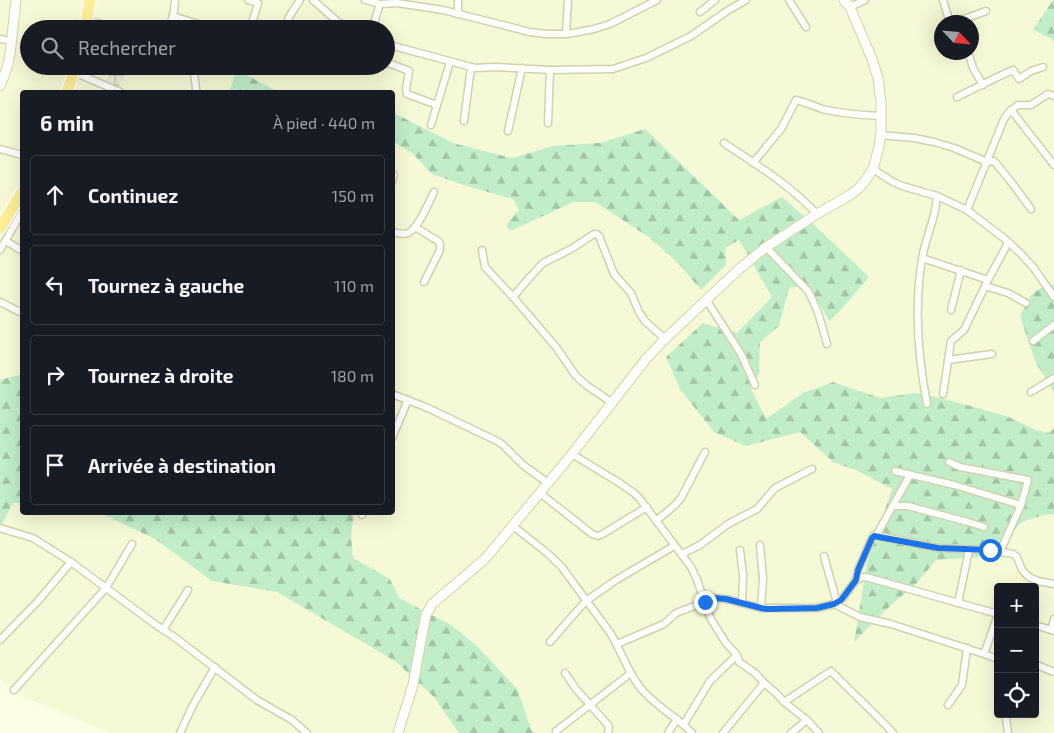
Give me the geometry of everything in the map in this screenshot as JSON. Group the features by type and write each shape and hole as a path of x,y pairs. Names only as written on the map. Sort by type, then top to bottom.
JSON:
{"highway":[{"path":"87,20 90,0"},
{"path":"69,90 73,75"},
{"path":"0,228 20,195"}],"street":[{"path":"0,86 7,68 16,0"},
{"path":"172,20 175,0"},
{"path":"248,0 258,3 253,20"},
{"path":"288,20 300,0"},
{"path":"312,0 336,20"},
{"path":"365,0 380,4 394,2 412,3 530,32 546,34 581,32 610,24 657,0"},
{"path":"458,0 458,14"},
{"path":"566,34 568,0"},
{"path":"700,12 716,0"},
{"path":"395,47 471,67 550,70 613,69 646,58 691,36 746,0"},
{"path":"789,0 806,27"},
{"path":"398,733 413,685 422,635 432,604 485,559 572,454 646,358 665,339 738,270 766,247 850,195 865,182 872,169 879,147 882,102 878,78 872,59 847,4 865,0"},
{"path":"944,0 948,15"},
{"path":"375,20 380,4"},
{"path":"975,15 986,11"},
{"path":"173,16 185,20"},
{"path":"0,39 12,41"},
{"path":"971,60 983,85"},
{"path":"431,125 450,62"},
{"path":"395,66 409,71 407,94 437,105"},
{"path":"464,121 471,67"},
{"path":"957,97 1013,70 1019,79 1031,71 1043,67"},
{"path":"508,131 522,68"},
{"path":"548,122 550,70"},
{"path":"87,75 116,90"},
{"path":"194,75 196,89"},
{"path":"967,210 1004,119 1018,105 1031,105 1053,94"},
{"path":"753,163 781,129 796,100 837,112 881,116"},
{"path":"1012,110 1054,165"},
{"path":"880,135 934,142 987,162 994,161 1031,209"},
{"path":"724,143 790,189 817,214"},
{"path":"0,149 20,154"},
{"path":"872,169 902,186 936,196 967,210 1027,260 1054,297"},
{"path":"395,233 406,234 415,227 434,192"},
{"path":"927,404 917,316 922,258 935,214 936,196"},
{"path":"0,250 20,216"},
{"path":"415,227 440,244 440,250 424,282"},
{"path":"513,297 543,263 596,234 599,236 614,274 631,293 645,321 665,339"},
{"path":"6,241 20,250"},
{"path":"943,394 951,341 964,330 986,283 1008,243"},
{"path":"766,247 808,291 820,319 827,344"},
{"path":"482,250 485,267 556,347 576,376 612,402"},
{"path":"922,258 961,270 1026,303"},
{"path":"951,310 961,270"},
{"path":"1045,284 1054,286"},
{"path":"707,301 741,354 755,385"},
{"path":"0,302 20,312"},
{"path":"1033,341 1054,326"},
{"path":"948,360 992,354"},
{"path":"1031,392 1054,378"},
{"path":"395,395 497,440 523,465 548,483"},
{"path":"395,431 408,400"},
{"path":"656,521 681,498 705,452"},
{"path":"572,454 634,492 691,568 712,621 726,643 737,655 739,662 755,673 784,702 808,720 819,733"},
{"path":"949,462 960,467 1028,480 1021,505 1000,552"},
{"path":"682,554 700,545 728,524 757,509 775,488 812,469"},
{"path":"895,471 954,485 1021,505"},
{"path":"856,580 858,570 872,538 876,536 910,475"},
{"path":"540,493 592,534 598,536 647,507"},
{"path":"893,506 908,506 984,527"},
{"path":"513,526 561,566 617,644 639,686 651,699 684,724 692,733"},
{"path":"0,528 33,538 71,562 262,703 292,720 307,733"},
{"path":"876,536 938,548 990,550 1014,554 1022,570 1032,579 1054,584"},
{"path":"14,690 106,588 132,544"},
{"path":"760,545 761,608"},
{"path":"550,642 586,601 616,580 674,546"},
{"path":"740,550 743,575 742,603"},
{"path":"958,602 969,550"},
{"path":"824,556 836,603 860,617 891,624 994,658"},
{"path":"0,640 38,601 71,562"},
{"path":"617,644 664,624 676,614 704,600 718,597 761,608 817,608 836,603 845,595 856,580 863,576 994,614"},
{"path":"163,630 188,590"},
{"path":"1039,626 1053,630 1054,619"},
{"path":"984,654 994,626"},
{"path":"948,706 962,684 967,648"},
{"path":"684,724 710,681 737,655"},
{"path":"1039,667 1054,672"},
{"path":"180,733 214,668"},
{"path":"784,702 831,671 893,733"},
{"path":"565,673 576,689 608,725 608,733"},
{"path":"556,731 631,673"},
{"path":"723,733 764,683"},
{"path":"1006,718 1008,733"},
{"path":"668,733 677,719"},
{"path":"791,733 808,720"}],"shaded area":[{"path":"0,0 1053,0 1033,30 1054,42 1054,285 1047,283 1031,295 1020,316 1035,361 1054,393 1054,427 1050,433 1036,430 1006,416 941,398 916,393 880,398 833,382 803,393 766,419 751,389 759,373 760,342 779,326 789,288 809,285 828,321 868,277 739,220 645,129 600,143 553,146 512,158 453,143 395,113 395,90 274,90 246,75 395,75 395,20 20,20 20,75 235,75 230,90 20,90 20,375 0,380"},
{"path":"109,75 125,75 118,88 105,82"},
{"path":"395,143 412,153 432,174 513,199 519,210 506,225 510,230 575,202 595,202 650,238 679,264 701,290 725,248 738,240 772,297 737,333 703,323 746,446 800,432 833,462 858,471 892,489 867,563 854,641 892,604 916,584 936,560 966,558 1004,544 1022,523 1047,514 1054,514 1054,733 535,733 451,625 399,597 390,579 353,558 351,536 354,515 395,515"},
{"path":"13,503 20,503 20,515 104,515 155,539 212,581 277,592 395,661 434,697 459,733 110,733 17,694 0,679 0,528"}],"green space":[{"path":"1054,0 1054,42 1033,30"},
{"path":"235,75 247,75 275,90 230,90"},
{"path":"395,114 453,143 512,158 553,146 600,143 645,129 739,220 782,197 869,277 829,321 809,285 789,288 779,326 760,342 759,373 751,389 766,419 803,393 833,382 880,398 916,393 941,398 1006,416 1036,430 1050,433 1054,427 1054,514 1038,516 1023,522 995,556 936,560 916,584 892,604 854,642 867,563 892,489 858,471 833,462 800,432 746,446 714,432 680,389 666,357 703,323 737,333 772,297 739,240 725,248 726,265 701,290 679,264 650,238 595,202 574,202 510,231 506,225 519,210 513,199 432,174 412,153 395,143"},
{"path":"1048,283 1054,285 1054,393 1035,361 1020,316 1031,295"},
{"path":"20,375 20,503 13,503 0,528 0,380"},
{"path":"104,515 354,515 351,536 353,558 390,579 399,598 451,625 476,645 517,689 531,729 535,733 459,733 434,697 395,661 277,592 212,581 155,539"}],"route":[{"path":"705,602 703,597 718,597 767,609 817,608 834,604 843,598 856,580 858,570 874,536 938,548 990,550"}]}
